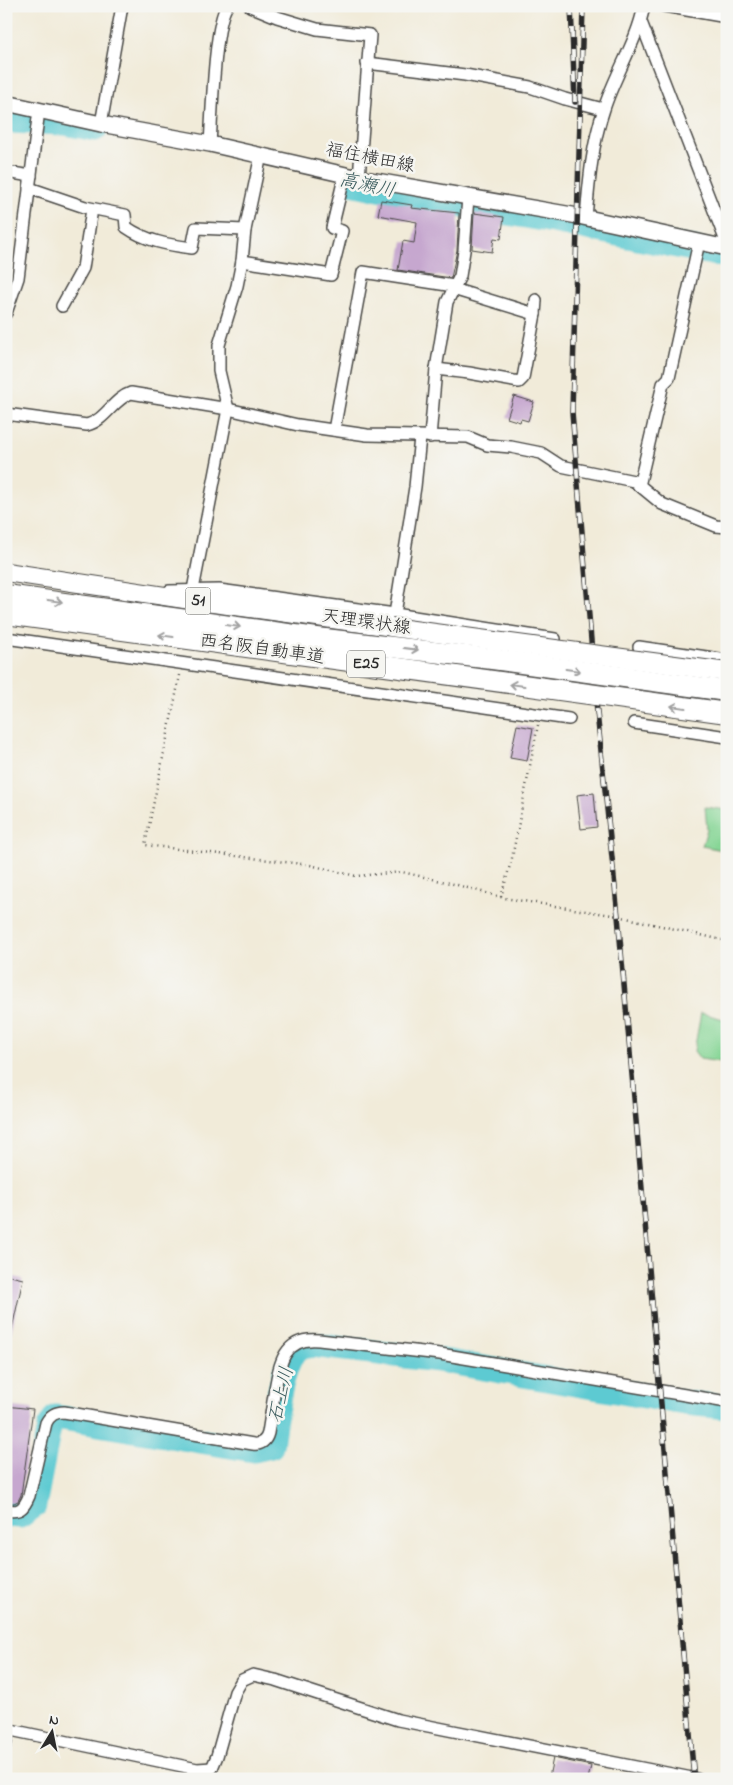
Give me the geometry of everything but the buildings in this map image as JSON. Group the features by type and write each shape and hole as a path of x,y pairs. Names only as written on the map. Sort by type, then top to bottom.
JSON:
{"highway":[{"name":"西名阪自動車道","path":"6,595 317,638 502,660 727,691"},
{"name":"西名阪自動車道","path":"6,614 727,713"}],"main road":[{"name":"福住横田線","path":"6,103 101,124 261,155 467,203 586,218 699,242 727,246"},
{"name":"天理環状線","path":"6,572 140,592 192,595 393,620 727,672"}],"street":[{"path":"101,124 122,6"},
{"path":"210,144 219,31 223,12 227,6"},
{"path":"242,261 331,275 342,231 332,228 352,176 370,35 317,29 277,17 250,6"},
{"path":"586,218 590,171 604,109 616,75 641,22 644,6"},
{"path":"664,6 727,17"},
{"path":"641,22 727,246"},
{"path":"367,63 465,75 530,87 564,99 604,109"},
{"path":"6,313 18,278 39,110"},
{"path":"192,595 228,410 219,372 219,345 237,286 245,230 261,155"},
{"path":"6,172 92,209 125,215 126,227 165,245 192,248 196,228 245,230"},
{"path":"467,203 464,251 460,276 447,302 393,620 555,639"},
{"path":"62,306 83,268 92,209"},
{"path":"639,486 663,384 670,378 699,242"},
{"path":"334,430 363,272 453,288 535,314"},
{"path":"436,369 519,382 523,378 536,300"},
{"path":"6,414 87,424 96,422 122,396 131,392 298,425 366,435 468,437 487,445 511,447 541,454 561,466 634,482 662,504 693,515 716,526 727,527"},
{"path":"6,638 568,719"},
{"path":"640,647 727,660"},
{"path":"634,722 727,737"},
{"path":"6,1510 15,1512 24,1507 29,1496 46,1423 48,1418 56,1412 253,1444 265,1441 282,1359 290,1348 306,1340 440,1354 727,1402"},
{"path":"216,1779 212,1768 218,1756 235,1692 242,1680 253,1675 275,1680 398,1720 698,1779"},
{"path":"6,1743 7,1730 197,1769 212,1768"}],"path":[{"path":"182,663 145,845 310,864 356,876 402,872 501,897 547,906 618,916 727,941"},
{"path":"501,897 512,858 540,715"}],"green space":[{"path":"705,807 727,810 727,851 702,846 707,829"},
{"path":"701,1013 727,1020 727,1063 700,1059 694,1051"}],"waterway":[{"name":"高瀬川","path":"6,121 65,123 95,129"},
{"name":"高瀬川","path":"356,184 727,256"},
{"name":"石上川","path":"6,1515 20,1516 34,1506 49,1428 56,1417 254,1450 271,1446 276,1408 283,1378 293,1354 304,1346 312,1345 438,1360 685,1403 727,1407"}],"railway":[{"path":"571,6 575,102"},
{"path":"583,6 572,412 597,712 618,916 694,1779"}]}
